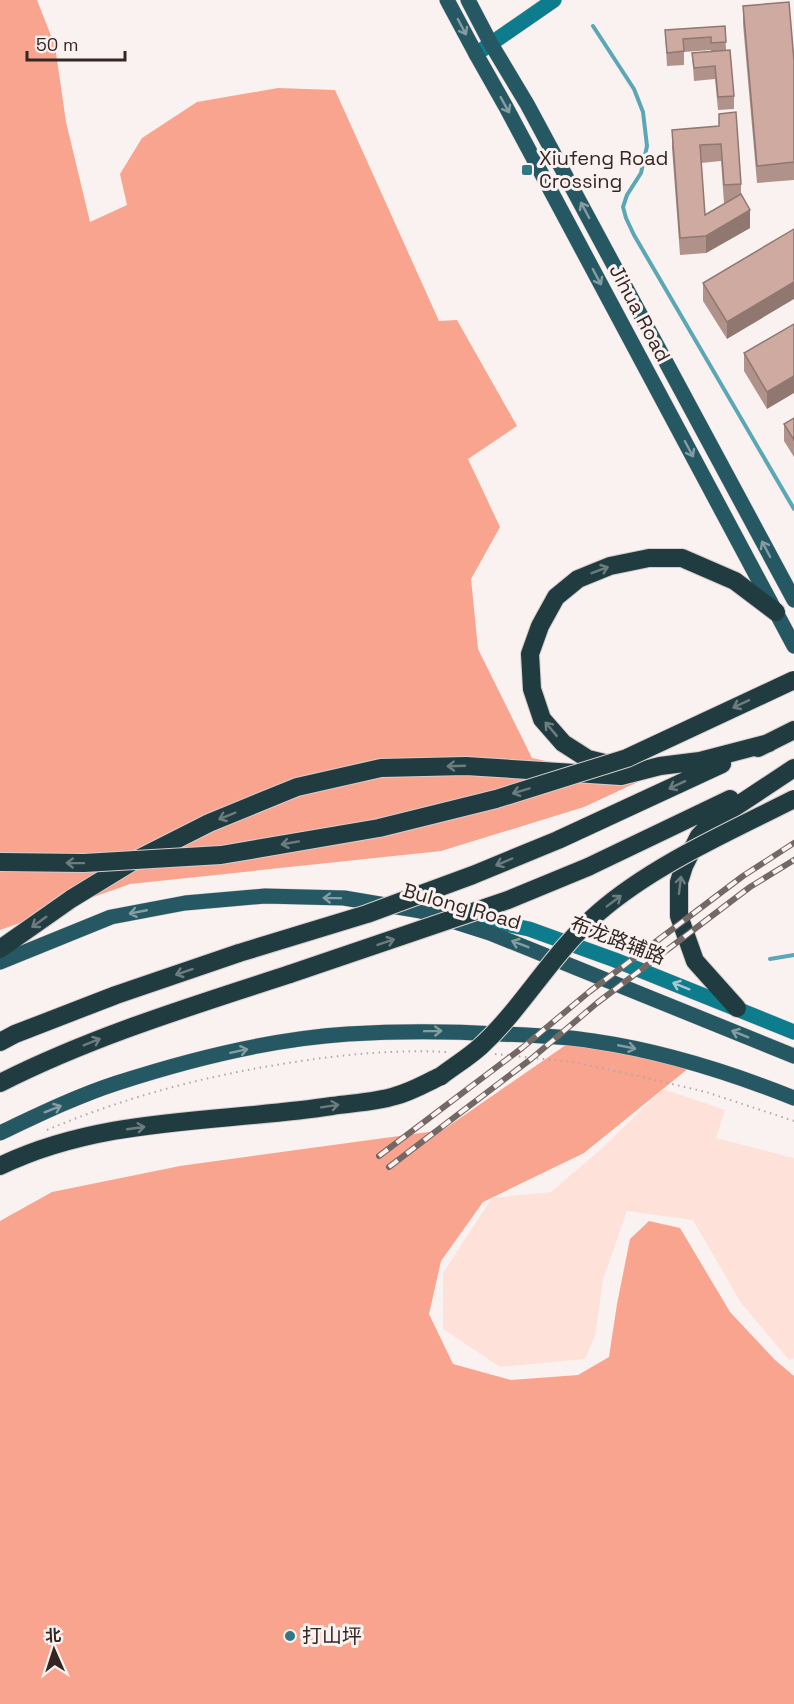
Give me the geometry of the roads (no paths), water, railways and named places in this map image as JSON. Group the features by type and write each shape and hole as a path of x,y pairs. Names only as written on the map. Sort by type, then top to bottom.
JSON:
{"highway":[{"path":"769,743 700,761 660,766 619,766 588,759 563,743 542,719 532,689 530,654 540,626 556,597 578,579 610,566 649,558 681,558 735,581 776,612"},
{"path":"0,862 84,863 221,855 379,828 496,798 627,758 794,680"},
{"path":"0,1042 116,995 239,953 377,910 473,875 558,840 794,730"},
{"path":"0,949 71,899 130,863 209,823 297,787 381,768 466,766 621,776 660,766"},
{"path":"0,1083 38,1064 136,1024 508,900 588,867 794,768"},
{"path":"737,1008 694,961 679,916 679,882 699,836 711,824 794,768"},
{"path":"0,1166 51,1145 85,1136 197,1119 301,1111 395,1096 441,1076 481,1046 560,951 598,913 642,880 794,799"}],"main road":[{"name":"Jihua Road","path":"447,0 794,646"},
{"name":"Jihua Road","path":"468,0 491,44 528,104 794,600"},
{"path":"476,54 554,0"},
{"name":"Bulong Road","path":"0,962 111,917 185,903 265,896 344,898 421,911 490,933 794,1056"},
{"name":"布龙路辅路","path":"421,911 529,929 615,960 794,1032"},
{"path":"0,1133 115,1083 194,1060 271,1044 346,1034 436,1031 592,1040 707,1066 794,1098"}],"waterway":[{"path":"593,26 634,89 643,112 647,146 641,173 627,195 623,207 626,218 794,509"},
{"path":"770,959 794,955"}],"railway":[{"path":"379,1156 522,1048 589,992 743,876 794,843"},
{"path":"389,1167 531,1059 597,1003 750,887 794,860"}],"place":[{"name":"Xiufeng Road Crossing","path":"527,170"},
{"name":"打山坪","path":"290,1636"}]}
